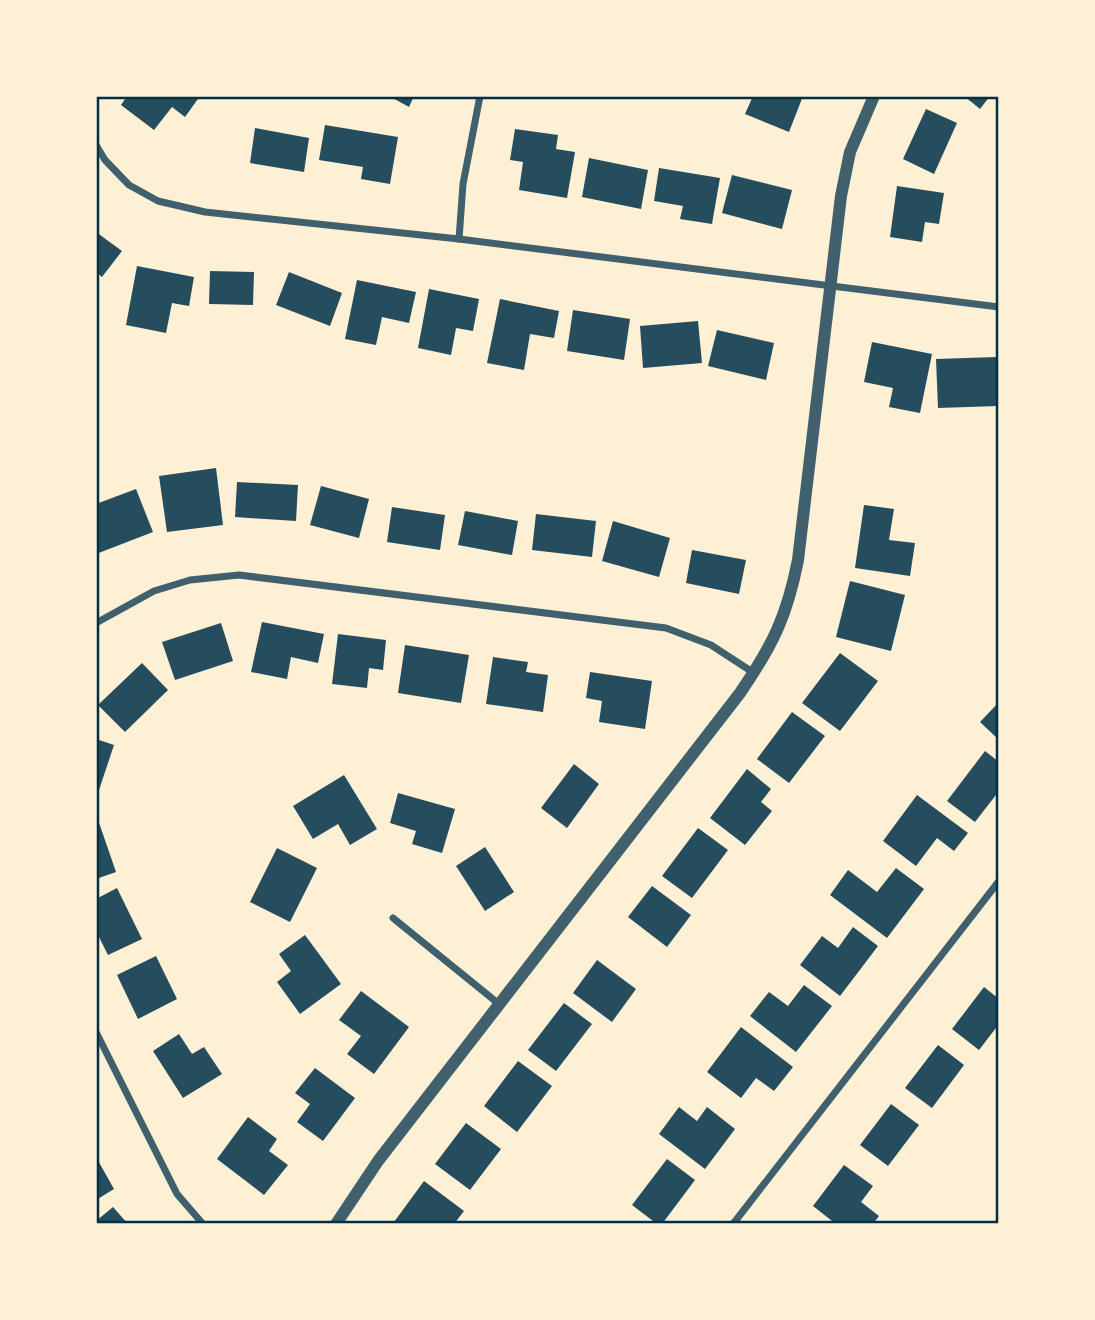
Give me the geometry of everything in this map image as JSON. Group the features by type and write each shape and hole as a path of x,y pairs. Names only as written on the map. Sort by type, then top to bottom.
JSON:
{"street":[{"path":"459,239 463,184 480,96"},
{"path":"335,1224 371,1170 754,673 774,641 789,605 798,560 841,196 850,152 874,96"},
{"path":"96,145 105,160 129,185 158,201 205,212 459,239 999,307"},
{"path":"96,623 153,592 190,580 239,575 666,628 712,645 754,673"},
{"path":"733,1224 999,881"},
{"path":"393,918 499,1004"},
{"path":"96,1032 177,1194 203,1224"}],"building":[{"path":"127,96 200,96 185,117 172,107 154,130 121,105"},
{"path":"389,96 414,96 409,107"},
{"path":"753,96 803,96 789,132 745,114"},
{"path":"964,96 990,96 980,109"},
{"path":"926,109 957,123 934,174 903,159"},
{"path":"325,125 398,137 390,184 361,179 363,167 319,160"},
{"path":"255,128 309,138 304,172 250,163"},
{"path":"515,129 558,135 556,149 575,152 567,198 519,190 523,162 510,160"},
{"path":"589,158 648,170 641,209 582,197"},
{"path":"659,168 720,178 712,224 680,219 683,206 654,201"},
{"path":"732,175 792,190 782,229 722,213"},
{"path":"897,186 944,193 939,224 925,222 922,242 890,237"},
{"path":"96,232 122,251 102,277 96,272"},
{"path":"137,266 194,277 189,306 172,303 166,333 126,325"},
{"path":"210,271 254,272 253,305 209,304"},
{"path":"289,272 342,293 330,326 276,305"},
{"path":"357,280 416,292 409,323 382,317 376,345 345,339"},
{"path":"429,289 479,299 473,331 456,328 451,355 418,348"},
{"path":"500,299 559,311 554,338 530,334 524,370 487,363"},
{"path":"573,310 630,319 624,360 567,351"},
{"path":"698,321 702,363 643,368 640,326"},
{"path":"717,330 774,343 766,380 708,366"},
{"path":"872,342 932,354 920,413 889,407 893,388 864,382"},
{"path":"996,357 998,406 938,408 936,359"},
{"path":"216,468 223,525 167,532 159,476"},
{"path":"237,482 298,485 296,521 235,517"},
{"path":"321,486 369,499 359,538 310,525"},
{"path":"136,489 153,532 96,554 96,504"},
{"path":"864,505 894,509 889,540 915,543 910,576 855,568"},
{"path":"392,507 445,515 440,550 387,542"},
{"path":"465,511 518,521 512,555 458,545"},
{"path":"536,514 596,521 592,557 532,550"},
{"path":"613,521 670,538 659,577 602,561"},
{"path":"692,550 746,560 739,594 686,583"},
{"path":"850,581 905,595 891,651 836,637"},
{"path":"262,622 324,634 318,663 291,657 287,679 251,672"},
{"path":"221,623 233,661 175,680 162,642"},
{"path":"338,634 386,640 383,670 369,668 367,688 332,684"},
{"path":"405,645 469,655 461,703 398,693"},
{"path":"840,653 878,681 840,731 802,703"},
{"path":"493,657 528,662 526,672 548,675 543,712 486,704"},
{"path":"142,663 168,690 125,732 98,705"},
{"path":"590,672 652,681 645,729 599,722 602,701 586,698"},
{"path":"999,702 999,740 980,722"},
{"path":"792,712 825,736 789,783 757,759"},
{"path":"96,739 114,745 97,796 96,796"},
{"path":"985,751 999,762 999,791 975,822 947,801"},
{"path":"574,764 599,784 567,828 541,808"},
{"path":"747,769 771,789 761,802 772,811 745,845 710,818"},
{"path":"344,775 377,829 350,845 338,824 313,839 293,806"},
{"path":"398,793 455,809 442,853 412,844 416,831 390,823"},
{"path":"917,795 968,833 954,851 937,838 916,866 883,841"},
{"path":"96,814 116,872 96,879"},
{"path":"698,828 728,850 692,898 662,876"},
{"path":"485,847 514,892 485,911 456,866"},
{"path":"277,848 317,868 290,922 250,902"},
{"path":"896,868 924,889 887,938 830,895 848,870 877,892"},
{"path":"652,886 691,915 667,947 628,917"},
{"path":"117,888 142,939 108,955 96,931 96,899"},
{"path":"853,927 878,946 840,996 800,965 822,936 838,948"},
{"path":"305,935 341,984 300,1014 277,982 291,971 279,954"},
{"path":"156,956 177,999 138,1019 117,975"},
{"path":"597,960 636,989 612,1022 573,993"},
{"path":"804,985 832,1006 796,1052 750,1016 769,992 788,1006"},
{"path":"984,987 999,999 999,1024 979,1050 952,1029"},
{"path":"361,991 409,1027 374,1074 347,1054 361,1036 339,1020"},
{"path":"564,1003 592,1024 556,1071 528,1050"},
{"path":"741,1027 793,1067 774,1091 756,1078 741,1098 707,1072"},
{"path":"179,1034 192,1054 204,1047 222,1074 183,1098 153,1051"},
{"path":"938,1045 964,1065 932,1108 905,1088"},
{"path":"518,1061 552,1086 517,1132 484,1106"},
{"path":"315,1068 355,1098 323,1141 297,1122 310,1104 295,1093"},
{"path":"891,1104 919,1125 888,1166 860,1145"},
{"path":"679,1107 697,1121 707,1107 735,1129 705,1169 659,1134"},
{"path":"248,1117 277,1139 269,1151 288,1165 264,1195 217,1159"},
{"path":"466,1123 501,1149 470,1190 435,1164"},
{"path":"96,1157 114,1189 96,1200"},
{"path":"667,1159 695,1180 662,1224 657,1224 632,1205"},
{"path":"844,1165 873,1186 861,1202 879,1216 873,1224 836,1224 813,1206"},
{"path":"424,1181 464,1211 454,1224 394,1222"},
{"path":"113,1207 128,1224 96,1224 96,1221"}]}
